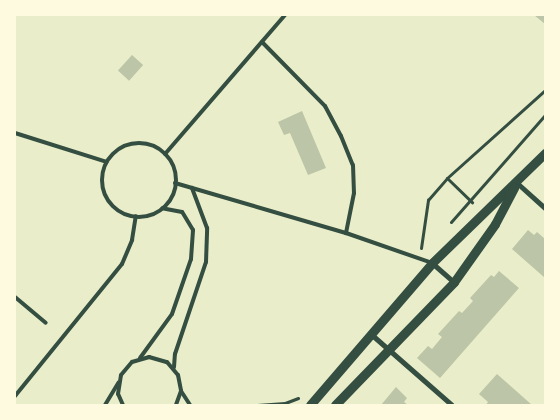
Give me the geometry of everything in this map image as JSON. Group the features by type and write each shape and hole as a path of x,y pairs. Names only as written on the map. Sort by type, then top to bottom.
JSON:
{"street":[{"path":"310,405 372,335 432,262 482,211 517,183 545,153"},
{"path":"517,183 545,208"},
{"path":"335,405 387,348 454,282 495,224 517,183"},
{"path":"432,262 454,282"},
{"path":"372,335 452,405"}],"lane":[{"path":"165,154 285,15"},
{"path":"262,42 325,106 341,136 352,165 354,193 346,233"},
{"path":"15,133 107,162"},
{"path":"132,143 144,143 165,154 173,167 176,182 169,201 162,208 154,213 136,216 124,213 106,197 103,174 107,162 118,150 132,143"},
{"path":"176,182 346,233 432,262"},
{"path":"190,405 181,392 174,368 175,354 206,262 207,228 192,188"},
{"path":"105,405 125,368 140,358 172,314 191,259 194,230 182,212 162,208"},
{"path":"15,396 122,264 132,240 136,216"},
{"path":"15,297 46,323"},
{"path":"140,358 158,358 174,368"},
{"path":"118,383 123,405"},
{"path":"176,405 181,392"}],"path":[{"path":"420,258 428,200 447,178 545,90"},
{"path":"447,178 482,211"}],"building":[{"path":"534,15 545,15 545,24"},
{"path":"132,55 143,65 129,81 118,71"},
{"path":"302,111 326,168 308,175 290,133 284,135 278,122"},
{"path":"528,230 534,235 537,232 545,239 545,278 512,249"},
{"path":"499,271 519,288 440,378 417,358 428,346 432,349 442,337 438,334 459,311 462,313 473,301 470,298 491,275 494,277"},
{"path":"497,374 532,405 486,405 488,402 479,394"},
{"path":"396,387 407,398 404,402 408,405 381,405"}]}
